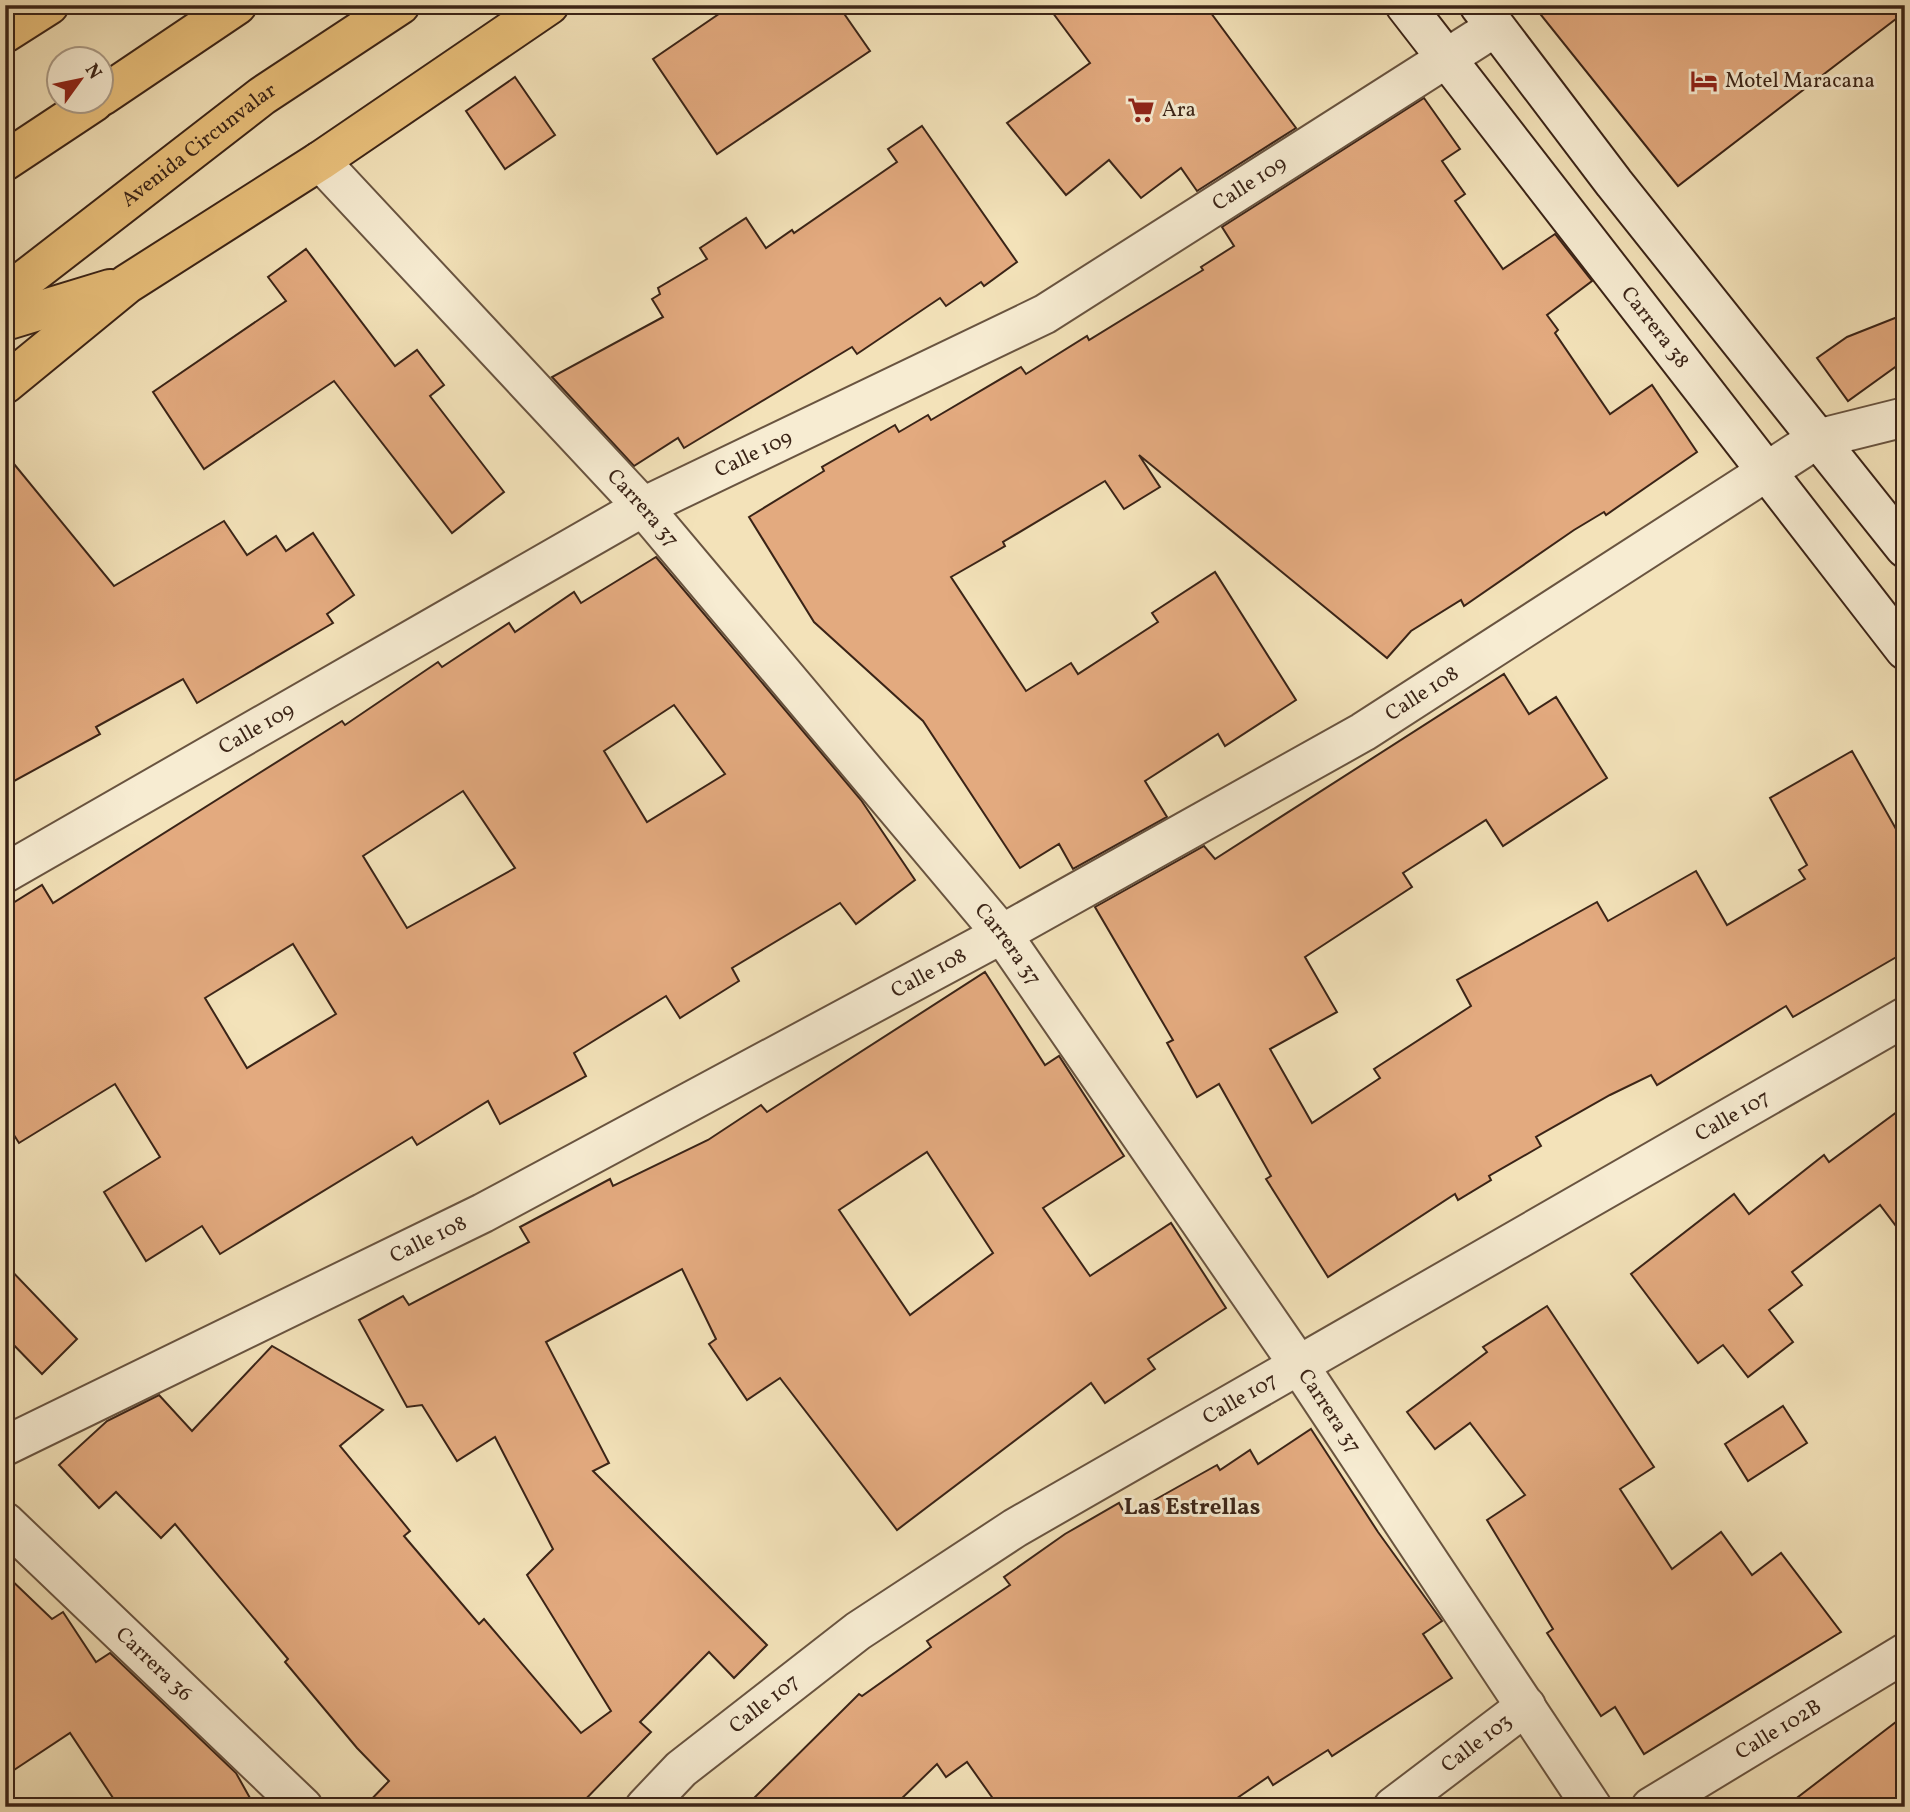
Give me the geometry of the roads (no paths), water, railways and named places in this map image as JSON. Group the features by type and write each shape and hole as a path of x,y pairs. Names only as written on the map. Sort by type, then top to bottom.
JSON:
{"highway":[{"path":"5,33 49,5"},
{"name":"Avenida Circunvalar","path":"5,295 262,96 400,5"},
{"path":"5,384 127,284 320,161 549,5"},
{"path":"116,87 225,14"},
{"path":"5,161 73,116"},
{"path":"5,321 127,284"}],"street":[{"name":"Carrera 38","path":"1405,5 1905,650"},
{"name":"Calle 109","path":"5,873 643,507 1045,314 1445,58 1487,17"},
{"path":"1487,17 1905,548"},
{"name":"Carrera 37","path":"320,161 643,507 1002,934 1298,1364 1591,1807"},
{"name":"Calle 108","path":"5,1446 483,1213 1002,934 1363,732 1817,439 1905,417"},
{"name":"Calle 107","path":"645,1807 681,1769 858,1631 1016,1528 1905,1017"},
{"name":"Carrera 36","path":"5,1522 303,1807"},
{"name":"Calle 102B","path":"1651,1807 1905,1653"},
{"name":"Calle 103","path":"1393,1807 1526,1706"}],"place":[{"name":"Motel Maracana","path":"1704,81"},
{"name":"Ara","path":"1141,110"}],"district":[{"name":"Las Estrellas","path":"1192,1508"}]}
